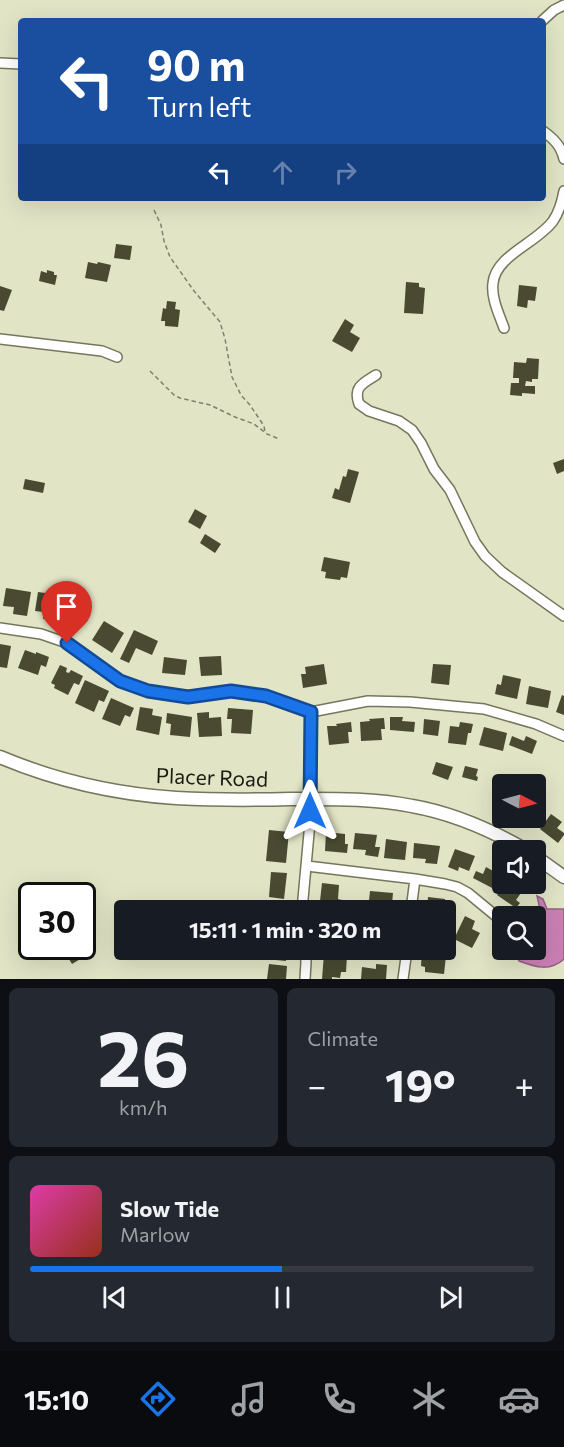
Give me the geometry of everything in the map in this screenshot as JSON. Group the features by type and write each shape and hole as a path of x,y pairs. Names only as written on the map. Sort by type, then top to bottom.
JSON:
{"main road":[{"name":"Placer Road","path":"0,757 43,774 97,788 123,792 240,800 374,801 420,807 452,816 507,840"},
{"path":"546,864 564,877"}],"street":[{"path":"545,18 564,5"},
{"path":"0,63 18,64"},
{"path":"546,134 557,143 564,159"},
{"path":"504,328 493,294 493,280 497,269 552,222 559,210 564,191"},
{"path":"0,339 102,351 117,357"},
{"path":"376,375 360,386 357,393 359,404 369,411 399,421 412,430 434,469 450,490 475,542 485,556 502,572 564,616"},
{"path":"0,628 41,634 67,643 120,681 148,691 188,697 237,691 266,696 311,712 368,701 410,702 484,709 536,724 564,736"},
{"path":"304,900 311,799 311,712"},
{"path":"307,866 445,884 462,890 492,913"},
{"path":"412,900 415,879"},
{"path":"305,979 306,960"},
{"path":"403,979 406,960"}],"path":[{"path":"154,210 170,257 220,322 232,377 241,395 264,426 265,432"},
{"path":"150,371 174,395 210,405 254,424 279,439"}],"shaded area":[{"path":"537,896 543,899 546,906 539,906"},
{"path":"546,906 547,909 564,909 564,959 548,967 519,961 546,960"}],"building":[{"path":"116,244 132,246 130,260 114,258"},
{"path":"88,262 111,265 107,282 85,278"},
{"path":"47,270 57,275 55,285 39,281 41,271 47,273"},
{"path":"406,282 419,283 419,287 425,288 423,314 404,313"},
{"path":"519,285 537,287 535,301 528,300 527,308 517,306"},
{"path":"0,286 12,290 4,311 0,310"},
{"path":"167,301 176,302 175,309 180,310 178,327 165,326 165,321 161,321 163,308 166,309"},
{"path":"345,319 354,325 350,332 360,338 352,352 332,341"},
{"path":"527,358 539,359 538,379 532,379 532,382 526,381 525,386 535,386 535,394 510,395 511,383 519,383 519,378 513,378 514,362 526,363"},
{"path":"564,459 564,471 557,474 553,463"},
{"path":"348,469 359,472 350,503 332,498 335,488 339,490 343,476 346,477"},
{"path":"25,479 45,483 43,493 23,489"},
{"path":"195,509 207,516 200,529 188,522"},
{"path":"205,534 221,544 215,553 200,543"},
{"path":"324,557 350,562 347,578 341,577 340,580 325,578 326,572 321,571"},
{"path":"6,588 31,592 27,616 13,614 14,607 3,606"},
{"path":"38,592 60,595 56,620 43,619 44,612 35,611"},
{"path":"104,621 124,633 112,653 92,640"},
{"path":"134,630 158,641 152,655 136,648 129,663 120,659"},
{"path":"0,644 11,646 7,668 0,667"},
{"path":"25,650 49,657 46,667 41,665 38,675 18,668"},
{"path":"221,656 222,675 201,676 199,657"},
{"path":"164,657 187,660 185,675 162,673"},
{"path":"324,664 327,684 303,688 301,674 306,674 305,667"},
{"path":"433,664 451,665 449,685 431,683"},
{"path":"60,665 67,668 66,672 69,673 71,670 83,676 79,685 74,683 68,695 54,688 55,685 51,683"},
{"path":"503,675 521,679 517,699 495,694 497,684 501,685"},
{"path":"85,680 109,691 104,702 99,700 94,712 75,703"},
{"path":"529,686 551,691 548,708 526,704"},
{"path":"562,695 564,696 564,715 556,712"},
{"path":"111,698 134,708 130,717 125,715 120,726 102,719"},
{"path":"140,707 153,709 152,715 162,717 159,735 136,730"},
{"path":"228,708 253,710 251,734 231,733 232,719 227,719"},
{"path":"209,712 209,718 221,717 222,736 199,737 197,713"},
{"path":"167,713 192,717 190,737 170,735 171,724 166,723"},
{"path":"390,717 403,717 402,721 415,722 414,732 390,730"},
{"path":"384,718 385,729 381,729 382,740 361,741 360,722"},
{"path":"424,719 440,721 438,736 423,734"},
{"path":"351,722 352,732 348,732 349,743 329,745 327,726"},
{"path":"460,722 473,724 471,733 468,733 466,745 448,743 450,726 459,727"},
{"path":"484,727 507,733 503,751 479,745"},
{"path":"512,736 524,741 526,736 537,741 532,754 509,745"},
{"path":"436,762 453,767 448,780 432,774"},
{"path":"465,766 478,769 477,781 462,777"},
{"path":"551,814 562,822 557,828 564,835 558,843 540,829 546,828 546,821"},
{"path":"269,830 289,832 286,863 266,861"},
{"path":"326,832 345,834 345,844 348,844 347,853 325,851"},
{"path":"355,833 377,835 375,847 380,847 378,857 365,855 366,850 353,849"},
{"path":"386,839 407,842 405,860 384,858"},
{"path":"414,843 440,846 437,864 425,863 426,859 413,858"},
{"path":"455,849 475,856 469,871 459,867 458,871 448,867"},
{"path":"486,867 492,870 492,888 473,878 476,871 483,874"},
{"path":"271,872 287,873 284,899 269,897"},
{"path":"322,883 339,885 338,899 342,900 320,900"},
{"path":"370,891 393,893 392,900 369,900"},
{"path":"520,894 516,900 520,903 513,906 497,895"},
{"path":"428,897 445,899 445,900 428,900"},
{"path":"465,916 475,921 472,929 480,933 472,948 456,940 456,935"},
{"path":"324,960 347,960 346,972 341,972 340,978 322,979"},
{"path":"421,960 446,960 444,974 425,972 425,967 421,966"},
{"path":"269,964 287,966 286,979 267,979"},
{"path":"376,964 387,965 386,979 361,979 362,967 376,969"}],"route":[{"path":"67,643 120,681 148,691 188,697 231,691 266,696 311,712 310,811"}]}
